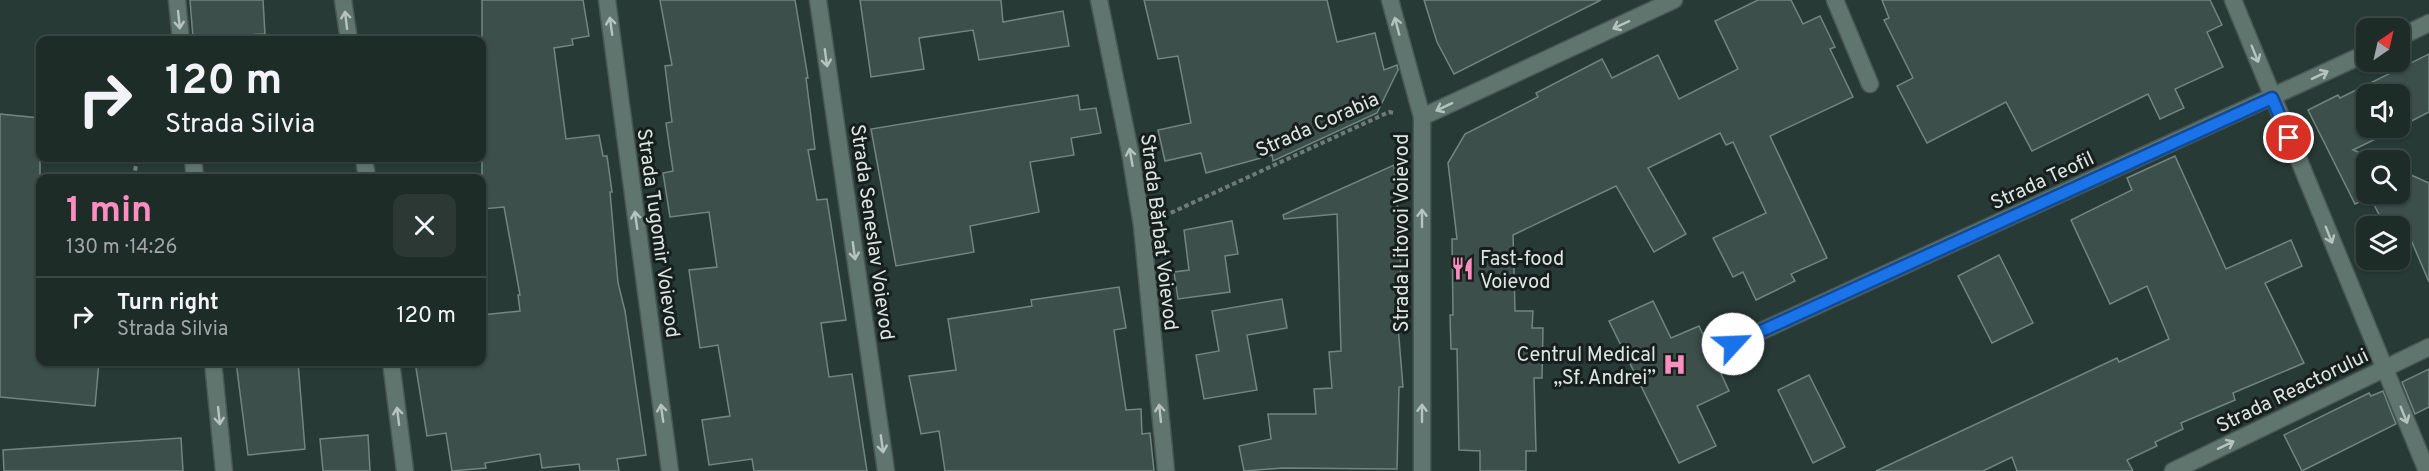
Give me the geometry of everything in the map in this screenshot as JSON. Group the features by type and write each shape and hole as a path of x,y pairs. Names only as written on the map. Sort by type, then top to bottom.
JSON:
{"street":[{"path":"177,0 181,36"},
{"path":"343,0 348,36"},
{"name":"Strada Tugomir Voievod","path":"607,0 670,471"},
{"name":"Strada Seneslav Voievod","path":"818,0 886,471"},
{"name":"Strada Bărbat Voievod","path":"1099,0 1130,152 1142,226 1166,471"},
{"name":"Strada Litovoi Voievod","path":"1390,0 1422,117 1422,471"},
{"path":"1422,117 1674,0"},
{"path":"1835,0 1870,84"},
{"path":"2233,0 2427,471"},
{"path":"2410,32 2429,23"},
{"name":"Strada Teofil","path":"1733,344 2356,58"},
{"name":"Strada Reactorului","path":"2173,471 2429,347"},
{"path":"213,366 224,471"},
{"path":"392,366 405,471"}],"path":[{"name":"Strada Corabia","path":"1142,226 1389,112 1422,117"}],"building":[{"path":"190,0 263,0 265,34 193,36"},
{"path":"482,0 583,0 589,36 572,39 573,45 554,48 566,139 599,135 603,156 607,156 612,192 610,192 618,283 625,311 646,455 617,459 619,471 580,471 579,464 542,468 540,454 485,463 486,468 452,471 446,433 427,436 416,366 486,366 486,315 520,311 518,295 520,295 504,207 486,209 486,174 482,174 482,162 486,162 486,36 482,36"},
{"path":"660,0 795,0 808,78 806,78 815,149 808,150 817,200 827,199 846,320 821,323 829,377 852,374 867,471 754,471 752,459 709,465 702,420 730,416 718,345 700,348 689,270 717,267 709,212 670,217 663,173 673,171 666,123 672,122 665,66 672,65"},
{"path":"860,0 1001,0 1003,22 1063,11 1069,46 979,60 973,30 919,38 924,69 871,77"},
{"path":"1144,0 1327,0 1337,42 1375,33 1384,70 1397,65 1398,70 1377,113 1273,161 1272,155 1206,173 1201,153 1165,161 1158,130 1191,123 1178,56 1158,59"},
{"path":"1424,0 1601,0 1454,74 1437,42"},
{"path":"1758,0 1791,0 1803,24 1820,16 1835,47 1830,49 1853,97 1770,136 1827,258 1791,274 1795,281 1756,300 1743,272 1733,277 1713,238 1766,213 1733,142 1726,145 1720,133 1648,168 1686,234 1654,252 1616,186 1513,235 1515,311 1533,311 1532,328 1543,328 1542,378 1534,378 1536,451 1526,451 1526,471 1480,471 1480,451 1459,450 1457,349 1451,349 1452,239 1457,239 1448,163 1465,134 1538,97 1536,93 1602,59 1612,78 1658,55 1679,99 1738,69 1715,21"},
{"path":"1882,0 2210,0 2222,25 2207,32 2223,67 2175,89 2184,108 2160,119 2148,94 2032,151 2006,102 1927,143 1897,86 1913,78 1884,20 1889,18"},
{"path":"2429,54 2429,112 2410,122 2410,84 2368,84 2393,72 2410,72 2410,63"},
{"path":"2356,90 2356,138 2378,138 2353,150 2356,151 2355,204 2308,110 2338,95 2340,98"},
{"path":"1078,95 1080,110 1096,108 1101,133 1071,138 1074,155 1030,162 1039,212 970,226 974,252 896,266 871,129"},
{"path":"0,114 36,118 36,162 40,162 40,174 36,174 36,366 99,366 95,406 0,397"},
{"path":"2175,156 2226,269 2291,240 2302,266 2265,283 2304,363 2233,393 2235,400 2181,423 2183,429 2155,442 2157,446 2127,460 2133,471 2017,471 2012,457 1983,471 1876,471 2117,358 2119,362 2169,339 2147,286 2110,304 2071,220 2132,190 2127,178"},
{"path":"1394,165 1399,223 1402,314 1397,314 1403,387 1399,387 1397,469 1282,468 1244,471 1239,446 1271,439 1268,414 1316,414 1314,389 1332,388 1329,352 1341,351 1337,214 1284,219 1283,215"},
{"path":"2410,174 2429,183 2429,282 2410,238 2410,216 2380,216 2374,204 2410,204"},
{"path":"1232,221 1238,254 1225,256 1230,292 1178,299 1174,272 1189,270 1184,230"},
{"path":"1999,255 2033,323 1992,343 1958,276"},
{"path":"1119,287 1126,328 1114,330 1126,410 1141,409 1142,434 1150,433 1154,471 945,471 939,431 921,434 909,376 956,370 948,319 1032,306 1031,300"},
{"path":"1282,299 1287,328 1247,335 1257,390 1204,399 1196,355 1219,351 1212,311"},
{"name":"Centrul Medical „Sf. Andrei”","path":"1653,301 1671,338 1699,326 1729,391 1697,406 1716,446 1679,463 1609,321"},
{"path":"237,366 298,366 305,449 248,455"},
{"path":"2429,369 2429,407 2415,414 2402,382"},
{"path":"1809,375 1845,447 1813,463 1778,390"},
{"path":"2383,391 2396,424 2302,471 2284,435 2369,393 2371,396"},
{"path":"368,435 370,471 323,471 320,439"},
{"path":"181,438 183,471 4,471 3,450"}],"place":[{"name":"Fast-food Voievod","path":"1462,269"},
{"name":"Centrul Medical „Sf. Andrei”","path":"1674,365"}],"route":[{"path":"1733,344 2272,98 2289,138"}]}
